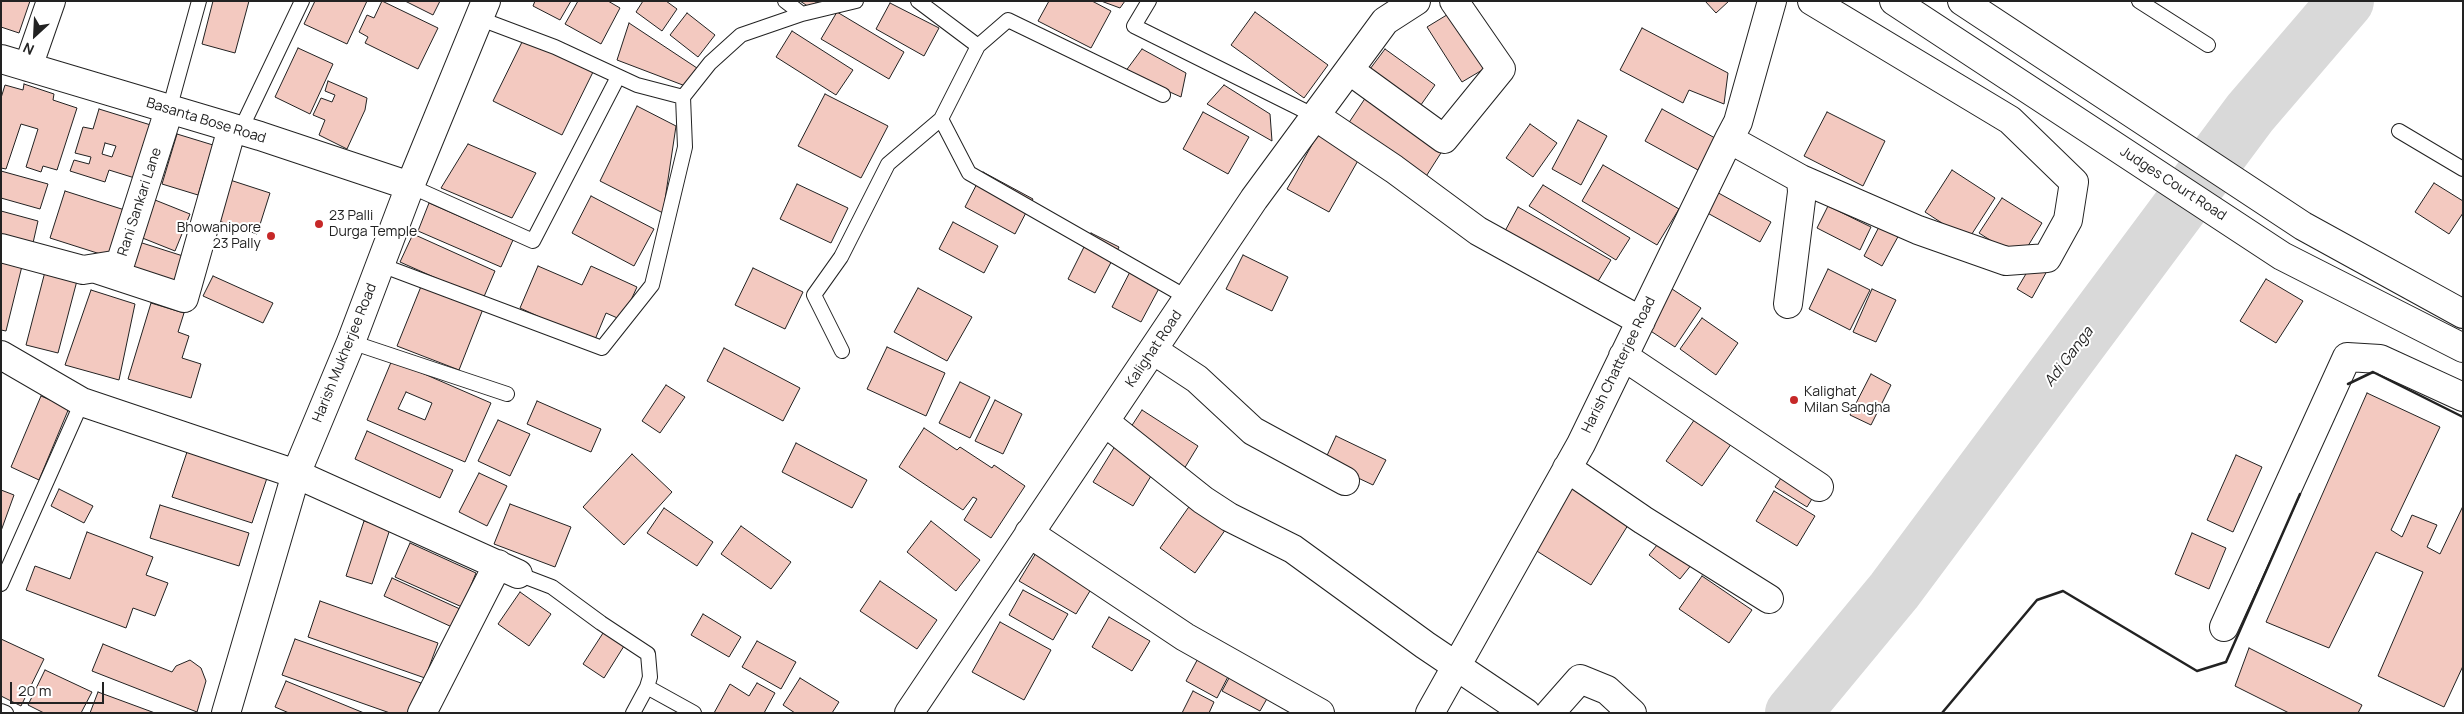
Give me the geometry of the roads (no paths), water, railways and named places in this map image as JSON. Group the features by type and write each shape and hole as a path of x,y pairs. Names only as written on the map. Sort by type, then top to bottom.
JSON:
{"street":[{"path":"28,67 51,1"},
{"name":"Kalighat Road","path":"909,713 1254,199 1385,21 1416,1"},
{"path":"1349,70 1444,139 1502,69 1454,1"},
{"name":"Harish Chatterjee Road","path":"1430,713 1567,468 1738,122 1772,1"},
{"path":"1729,139 1801,179 1918,230 2006,261 2047,258 2068,220 2074,182 2010,120 1812,1"},
{"name":"Judges Court Road","path":"1894,1 2282,256 2463,348"},
{"path":"1962,1 2303,226 2463,314"},
{"name":"Harish Mukherjee Road","path":"226,713 296,474 351,342 410,186 482,9"},
{"name":"Basanta Bose Road","path":"1,59 236,130 410,186"},
{"name":"Rani Sankari Lane","path":"1,248 84,270 120,264 169,110"},
{"path":"1315,116 1394,169 1478,231 1641,321"},
{"path":"94,268 184,298 236,130"},
{"path":"1788,304 1802,192 1801,179"},
{"path":"1153,350 1197,379 1253,431 1345,481"},
{"path":"1,354 82,402 296,474 508,569 422,713"},
{"path":"1624,356 1818,487"},
{"path":"2224,627 2347,356 2380,360 2463,397"},
{"path":"1104,422 1203,500 1230,517 1293,549 1526,713"},
{"path":"1567,468 1643,520 1769,599"},
{"path":"1029,533 1185,637 1320,713"},
{"path":"1550,713 1580,678 1607,690 1632,713"}],"lane":[{"path":"169,110 199,1"},
{"path":"236,130 302,1"},
{"path":"785,1 802,14"},
{"path":"381,265 602,348 652,286 685,147 683,96 710,63 741,35 802,14 856,1"},
{"path":"918,1 978,46"},
{"path":"1149,1 1134,26 1315,116"},
{"path":"2139,1 2208,45"},
{"path":"482,9 618,77 637,85 683,96"},
{"path":"842,351 814,294 841,257 888,164 941,120 978,46 1008,20 1163,96"},
{"path":"410,186 533,241 618,77"},
{"path":"941,120 969,173 1188,298"},
{"path":"2399,131 2463,169"},
{"path":"351,342 507,394"},
{"path":"1,584 82,402"},
{"path":"508,569 552,588 648,654 650,677 647,687 633,713"},
{"path":"647,687 694,713"},
{"path":"1,711 6,713"}],"waterway":[{"name":"Adi Ganga","path":"1793,713 1894,591 2250,113 2346,1"}],"place":[{"name":"23 Palli Durga Temple","path":"319,224"},
{"name":"Bhowanipore 23 Pally","path":"271,236"},
{"name":"Kalighat Milan Sangha","path":"1794,400"}]}
